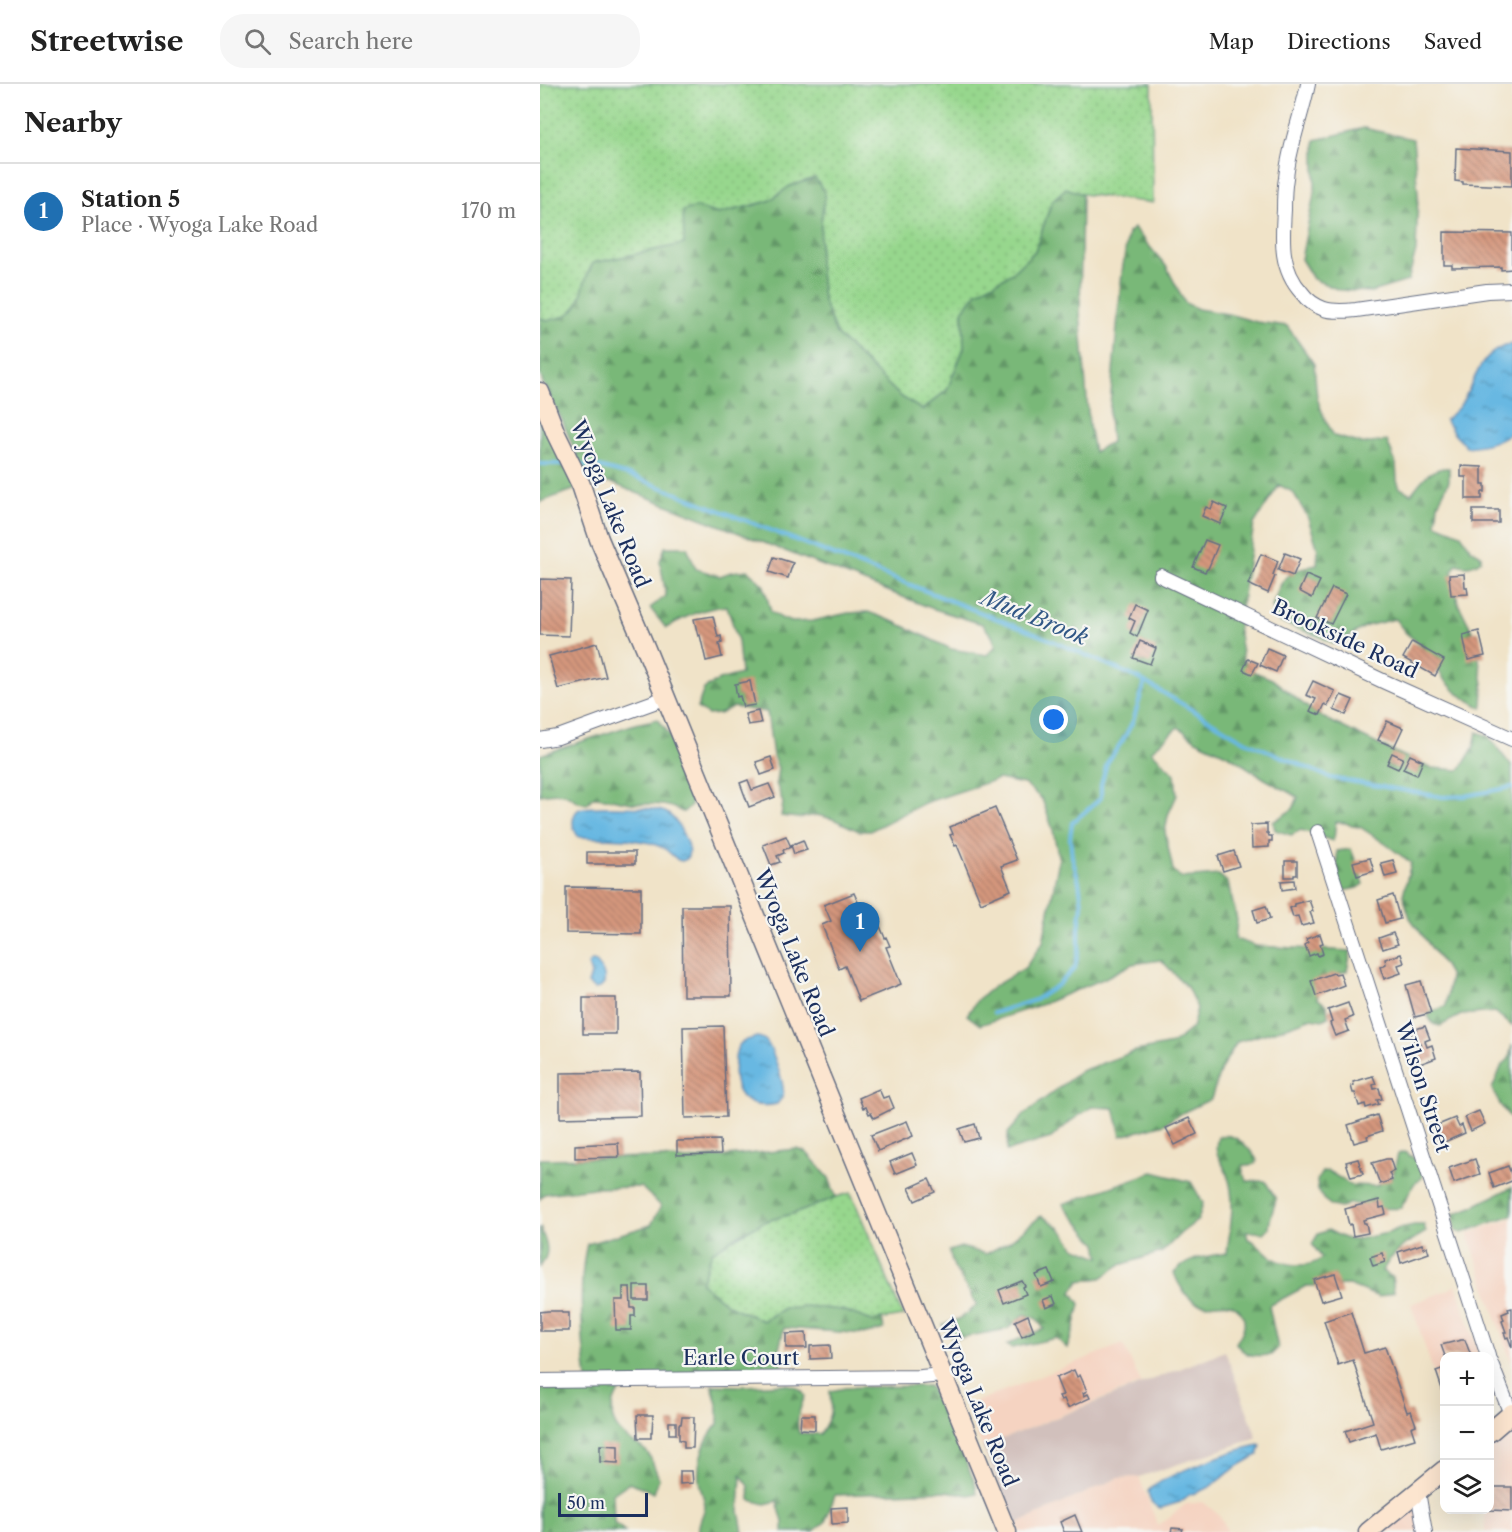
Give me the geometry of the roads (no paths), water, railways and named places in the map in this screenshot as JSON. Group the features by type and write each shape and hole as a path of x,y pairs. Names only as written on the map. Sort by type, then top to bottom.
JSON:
{"street":[{"path":"1308,84 1286,177 1282,243 1289,275 1304,296 1325,309 1338,311 1487,291 1512,290"},
{"name":"Wyoga Lake Road","path":"540,392 556,434 581,485 599,539 1007,1532"},
{"name":"Brookside Road","path":"1161,576 1512,739"},
{"path":"540,740 558,737 666,698"},
{"name":"Wilson Street","path":"1318,832 1487,1352"},
{"path":"1494,1371 1511,1413 1494,1428"},
{"name":"Earle Court","path":"540,1381 942,1375"},
{"path":"1368,1532 1440,1473"},
{"path":"1418,1492 1425,1532"}],"water":[{"path":"1511,344 1512,432 1490,443 1467,447 1445,420 1459,407 1484,361 1499,348"},
{"path":"626,807 667,813 684,836 689,850 687,859 678,860 664,848 651,843 627,839 579,837 575,831 573,824 575,813 581,808"},
{"path":"592,961 596,962 604,975 604,984 600,988 594,989 588,984 591,975 588,964"},
{"path":"757,1037 764,1039 769,1045 781,1076 783,1096 777,1104 756,1105 748,1102 742,1097 735,1082 735,1060 738,1048 740,1044"},
{"path":"1261,1445 1258,1455 1238,1466 1208,1488 1189,1495 1180,1502 1161,1508 1150,1500 1148,1491 1169,1477 1219,1457"}],"waterway":[{"name":"Mud Brook","path":"540,464 565,464"},
{"name":"Mud Brook","path":"579,465 595,466 632,476 1051,640 1138,678 1245,741 1331,778 1443,797 1465,796 1512,787"},
{"path":"994,1013 1035,1000 1058,985 1075,968 1082,904 1072,857 1070,838 1072,823 1101,798 1101,785 1107,763 1133,721 1145,682"}],"place":[{"name":"Station 5","path":"860,952"}]}
